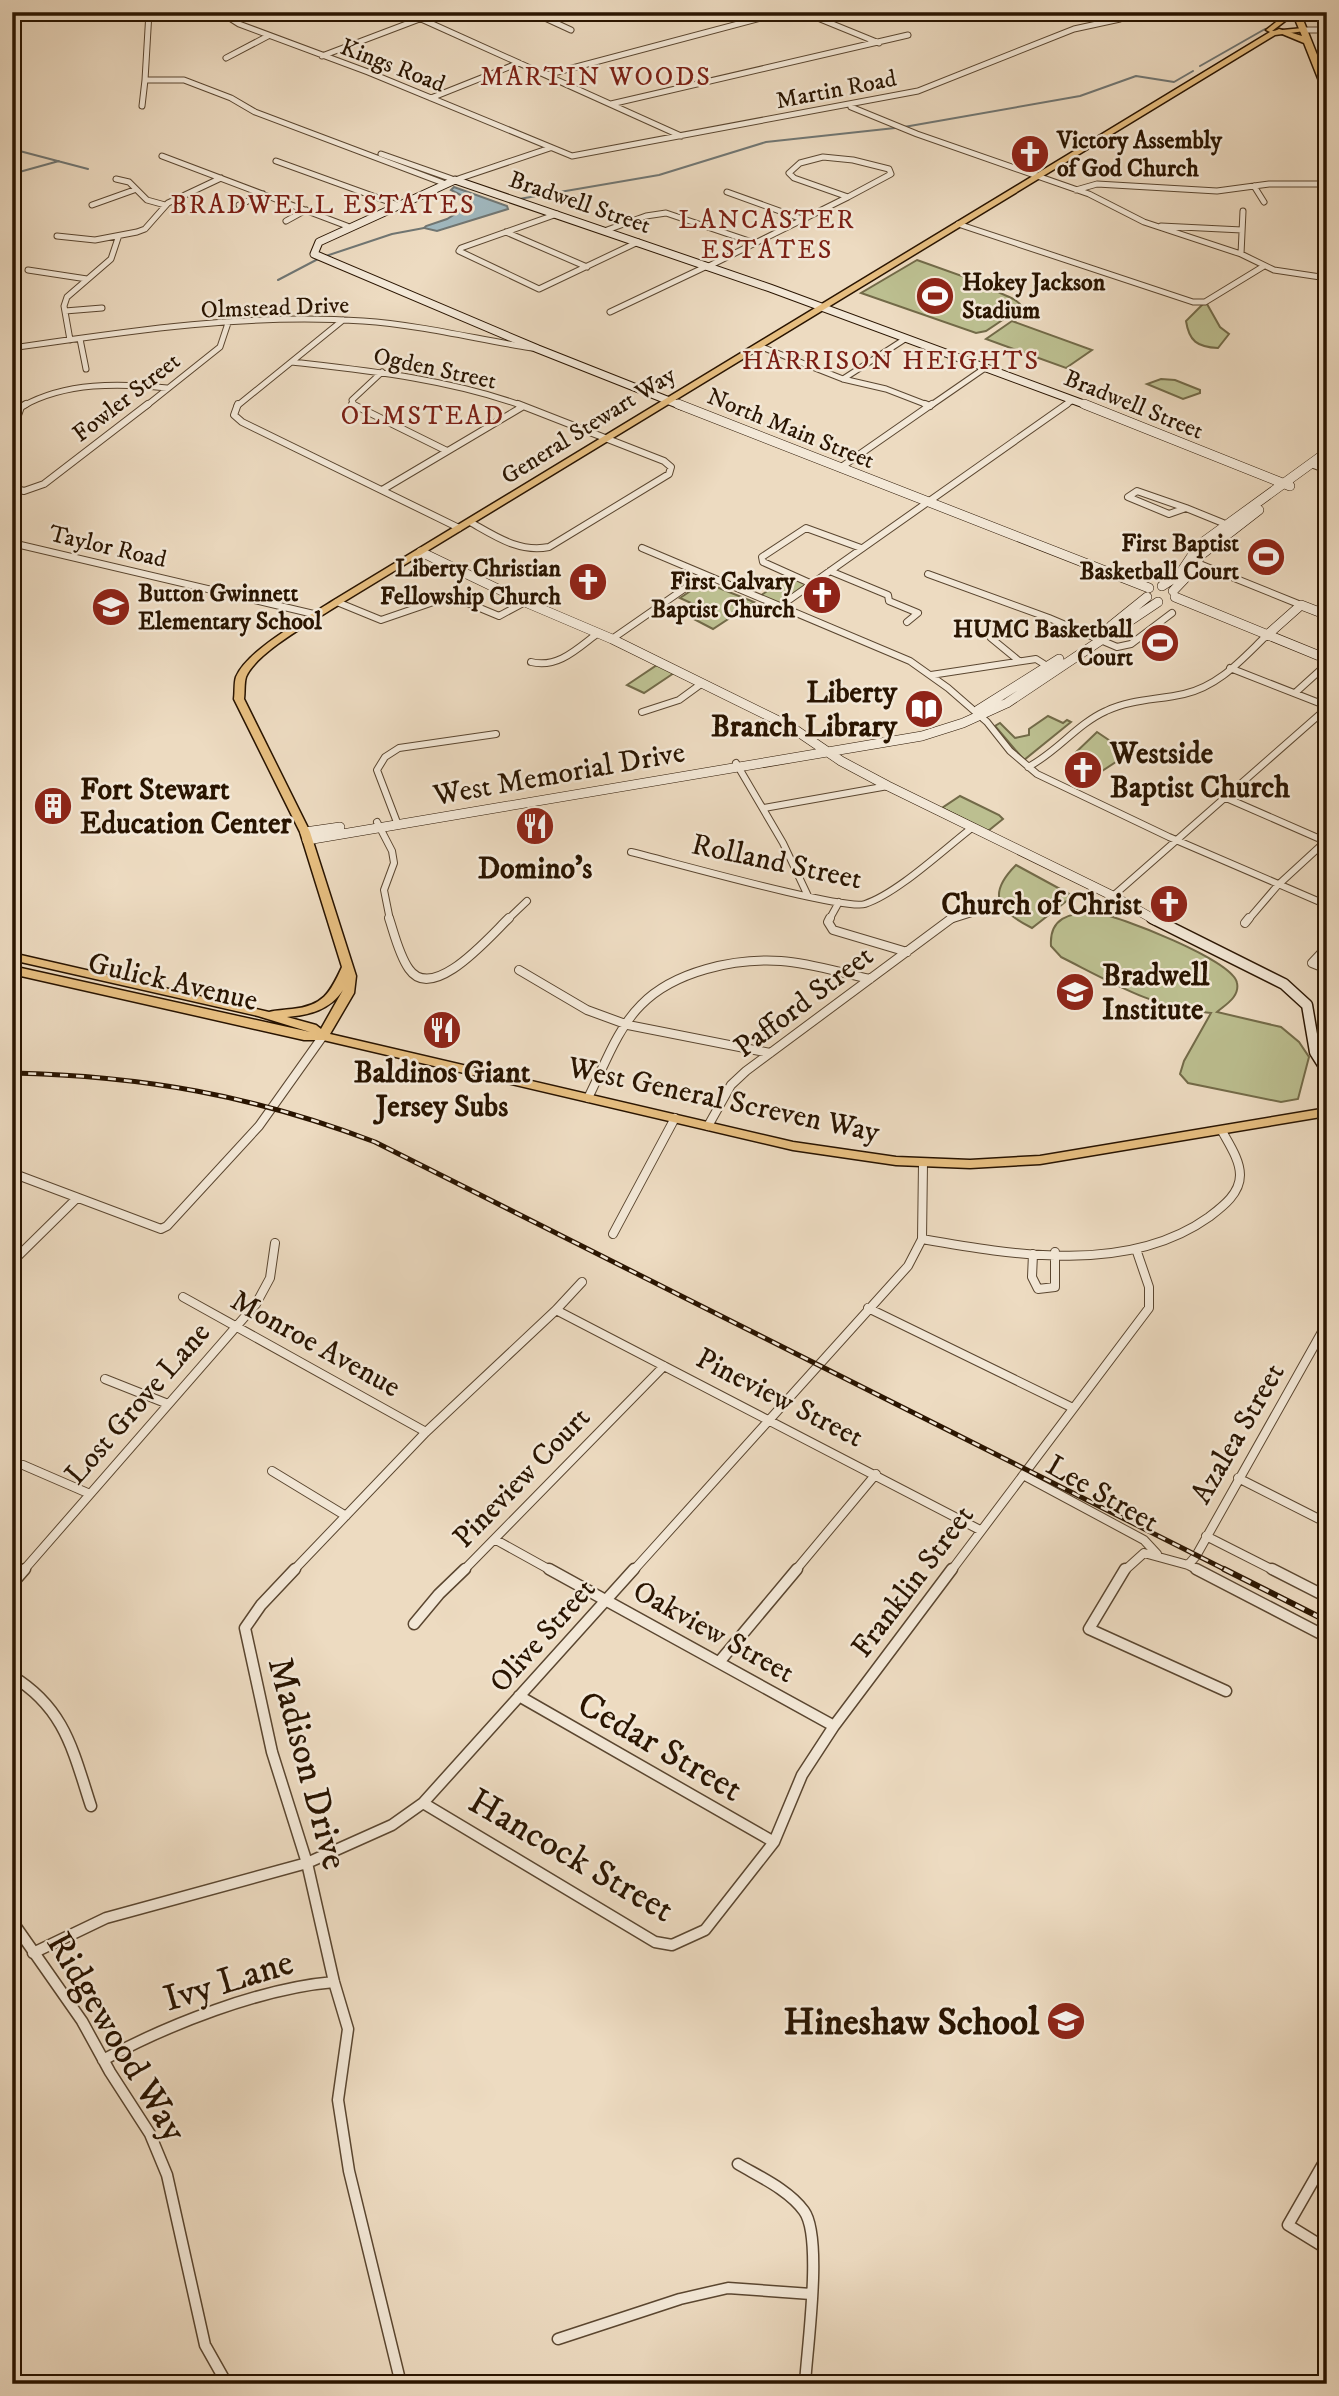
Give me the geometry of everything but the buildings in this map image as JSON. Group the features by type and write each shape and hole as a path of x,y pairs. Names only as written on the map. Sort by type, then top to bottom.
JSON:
{"highway":[{"path":"1295,12 1327,91"},
{"path":"1279,31 1307,41"}],"main road":[{"path":"1258,42 1258,38 1295,12"},
{"name":"General Stewart Way","path":"323,1036 350,988 347,965 306,836 245,715 239,691 244,672 257,656 337,602 1258,42 1279,31 1303,30"},
{"path":"12,956 259,1013 312,1028 323,1036"},
{"path":"259,1013 300,1012 322,1005 341,987 347,965"},
{"name":"Gulick Avenue","path":"12,970 304,1036 323,1036"},
{"path":"148,1000 156,989"},
{"name":"West General Screven Way","path":"323,1036 813,1150 923,1163 979,1164 1040,1160 1327,1112"}],"street":[{"path":"142,106 149,12"},
{"name":"Kings Road","path":"229,12 228,17 239,24 431,98 550,148"},
{"path":"322,56 438,12"},
{"path":"532,12 571,30"},
{"path":"546,75 783,12"},
{"path":"803,12 879,43"},
{"path":"419,18 681,136"},
{"name":"Martin Road","path":"550,148 572,156 849,106 927,88 1074,29 1120,19"},
{"path":"1303,30 1327,30"},
{"path":"611,104 908,35"},
{"path":"226,58 268,36"},
{"path":"1315,60 1327,60"},
{"path":"431,98 519,63"},
{"name":"Bradwell Street","path":"145,80 184,80 249,108 607,230 1073,400 1287,485"},
{"path":"849,106 1103,200 1137,219 1241,254 1264,266 1286,273 1327,278"},
{"name":"Bradwell Street","path":"249,108 255,113 446,184"},
{"path":"162,156 347,226 455,180 550,148"},
{"path":"610,312 848,197 891,173 889,169 853,160 823,157 800,163 789,173 794,178 848,197"},
{"path":"276,161 395,204"},
{"path":"57,236 83,240 117,238 145,229 165,205 221,178"},
{"path":"116,179 129,182 134,190 147,200 165,205"},
{"path":"1076,190 1097,184 1209,191 1254,186 1327,184"},
{"path":"1254,186 1264,202"},
{"path":"92,205 134,190"},
{"path":"727,192 802,219"},
{"path":"240,205 262,194"},
{"path":"286,221 306,210"},
{"path":"1241,254 1243,211"},
{"path":"607,230 646,216 666,213 755,243"},
{"path":"557,214 461,248 459,251 539,289 638,242"},
{"path":"958,224 1193,302 1205,302 1264,266"},
{"path":"1153,225 1242,230"},
{"name":"North Main Street","path":"347,226 319,242 314,254 538,349 1133,584 1157,602"},
{"path":"506,232 587,267"},
{"path":"70,340 65,311 67,297 111,259 117,238"},
{"path":"28,271 87,279"},
{"path":"65,311 102,308"},
{"path":"343,320 239,404 234,415 242,422 459,528"},
{"name":"Olmstead Drive","path":"12,348 228,323 343,320 453,332 538,349"},
{"name":"Fowler Street","path":"12,488 33,489 44,484 220,347 228,323"},
{"path":"843,379 905,339"},
{"path":"80,340 86,369"},
{"path":"758,346 843,379 886,389 930,406"},
{"name":"Ogden Street","path":"292,362 383,372 461,387 607,439 664,461 671,467 669,474 605,514 539,550 514,544 470,522"},
{"path":"840,468 985,368"},
{"path":"383,372 356,394 352,405 447,451"},
{"path":"12,432 21,407 44,396 117,386 167,388"},
{"path":"779,607 1073,400"},
{"path":"382,490 522,407"},
{"path":"1157,602 1172,596 1208,548 1327,452"},
{"path":"1314,465 1327,459"},
{"path":"1314,465 1327,470"},
{"path":"1147,592 1162,586 1184,569 1199,545 1225,524 1287,485"},
{"path":"1186,508 1169,514 1128,497 1137,491 1186,508 1225,524"},
{"path":"811,584 763,562 762,557 806,528 815,529 861,548"},
{"path":"12,550 16,544"},
{"name":"Taylor Road","path":"16,544 318,615"},
{"path":"642,548 910,661 981,717 1028,768 1077,795 1327,905"},
{"path":"421,552 525,603 612,639 828,750 841,761 888,786 1114,896 1182,934 1292,989 1307,1005 1315,1052 1327,1071"},
{"path":"1197,563 1327,615"},
{"path":"830,571 888,595 889,601 918,613 907,622"},
{"path":"928,574 1117,647 1131,644 1172,613"},
{"path":"612,639 704,575"},
{"path":"1162,586 1172,596 1327,661 1295,693"},
{"name":"West Memorial Drive","path":"306,836 738,766 828,750 981,717 1007,704 1125,617 1147,592"},
{"path":"337,602 380,620 451,596 499,616 525,603"},
{"name":"West Memorial Drive","path":"981,717 1047,666 1097,638 1127,625 1157,602"},
{"path":"1028,768 1049,756 1085,724 1106,710 1209,685 1301,605"},
{"path":"531,662 537,665 556,661 598,634"},
{"path":"992,638 1019,661"},
{"path":"931,676 1036,659 1047,666"},
{"path":"1114,896 1327,707 1230,668"},
{"path":"642,712 679,700 701,684"},
{"path":"397,822 377,770 385,757 399,748 496,734"},
{"path":"738,766 764,808 808,896"},
{"path":"764,808 888,786"},
{"path":"1224,797 1326,841 1278,885 1245,923"},
{"path":"379,825 393,854 394,864 393,872 386,881 384,895 408,968 415,975 433,979 448,974 527,901"},
{"name":"Rolland Street","path":"631,852 808,896 861,906 876,901 973,827"},
{"name":"Pafford Street","path":"839,902 828,922 833,930 907,952"},
{"name":"Pafford Street","path":"708,1126 731,1086 770,1052 955,916 972,913"},
{"path":"1327,947 1312,962 1327,970"},
{"path":"588,1098 639,1007 665,986 692,975 745,962 780,961 870,979"},
{"path":"519,970 587,1010 628,1025 770,1052"},
{"path":"12,1173 156,1230 167,1226 259,1126 323,1036"},
{"path":"613,1234 675,1118"},
{"path":"922,1239 985,1250 1033,1254 1089,1254 1136,1249 1172,1239 1211,1218 1232,1196 1239,1183 1239,1170 1222,1131"},
{"name":"Olive Street","path":"33,1953 106,1918 307,1863 392,1825 423,1803 908,1266 922,1239 923,1163"},
{"path":"12,1262 77,1198"},
{"name":"Lost Grove Lane","path":"12,1584 263,1294 273,1267 275,1243"},
{"name":"Franklin Street","path":"692,1936 705,1930 774,1842 802,1774 834,1726 1149,1308 1149,1287 1136,1249"},
{"path":"1033,1254 1032,1277 1038,1289 1055,1287 1055,1252"},
{"name":"Madison Drive","path":"401,2384 349,2171 338,2100 348,2029 334,1982 307,1863 272,1752 245,1628 261,1605 426,1432 556,1310 582,1282"},
{"name":"Monroe Avenue","path":"183,1297 426,1432"},
{"path":"868,1308 1073,1408"},
{"name":"Pineview Street","path":"556,1310 981,1530"},
{"name":"Azalea Street","path":"1188,1565 1327,1323"},
{"name":"Pineview Court","path":"414,1624 439,1594 664,1366"},
{"path":"105,1379 168,1404"},
{"path":"23,1465 90,1494"},
{"path":"272,1471 346,1516"},
{"path":"720,1661 876,1474"},
{"name":"Lee Street","path":"1023,1475 1144,1540 1157,1554"},
{"path":"1238,1478 1327,1523"},
{"path":"1206,1536 1327,1597"},
{"name":"Oakview Street","path":"496,1539 834,1726"},
{"name":"Lee Street","path":"1226,1691 1089,1629 1114,1584 1132,1560 1144,1553 1157,1554 1188,1565 1327,1637"},
{"path":"12,1676 43,1695 56,1710 64,1726 90,1806"},
{"name":"Cedar Street","path":"519,1696 774,1842"},
{"name":"Hancock Street","path":"423,1803 655,1942 672,1945 692,1936"},
{"name":"Ridgewood Way","path":"12,1921 60,1988 150,2134 167,2175 205,2345 227,2384"},
{"name":"Ivy Lane","path":"103,2060 158,2031 225,2005 309,1983 334,1982"},
{"path":"1327,2157 1288,2225 1327,2249"},
{"path":"738,2164 781,2190 804,2211 810,2223 814,2248 805,2384"},
{"path":"558,2339 680,2300 728,2288 811,2294"}],"green space":[{"name":"Hokey Jackson Stadium","path":"917,260 990,286 1016,300 1022,307 986,331 976,333 861,293"},
{"path":"1203,304 1207,304 1220,327 1229,334 1218,348 1195,342 1187,328 1186,321"},
{"path":"1012,321 1092,350 1066,368 986,339"},
{"path":"1161,379 1175,380 1200,390 1200,393 1183,399 1147,384"},
{"path":"789,576 808,584 778,605 760,596"},
{"path":"704,582 754,602 713,629 690,617 702,608 680,598"},
{"path":"657,665 674,673 644,693 627,685"},
{"path":"1048,716 1063,723 1067,720 1071,722 1024,760 995,726 1000,723 1015,738 1029,735 1029,729"},
{"path":"1097,732 1122,749 1116,755 1122,758 1102,771 1093,763 1090,765 1072,756"},
{"path":"960,796 1003,819 988,831 942,808"},
{"path":"1016,865 1073,896 1032,928 1011,915 1000,901 1001,885"},
{"path":"1094,912 1173,940 1197,951 1231,974 1237,983 1236,992 1217,1012 1281,1027 1299,1042 1309,1057 1298,1099 1281,1102 1188,1083 1180,1074 1184,1061 1211,1013 1191,1011 1134,993 1061,957 1051,946 1053,929 1062,919"}],"water":[{"path":"454,187 507,206 508,209 437,231 424,228 447,219 471,204 470,200 451,190"}],"waterway":[{"path":"1200,66 1265,29"},
{"path":"904,127 1080,96 1136,76 1174,82 1193,71"},
{"path":"519,199 659,175 766,142 895,128"},
{"path":"12,149 58,161"},
{"path":"12,174 58,161"},
{"path":"58,161 88,169"},
{"path":"326,256 392,234 424,228"},
{"path":"278,280 318,259"}],"railway":[{"path":"12,1073 107,1078 196,1091 285,1112 375,1142 1228,1571"},
{"path":"1224,1569 1327,1621"}],"place":[{"name":"Victory Assembly of God Church","path":"1030,154"},
{"name":"Hokey Jackson Stadium","path":"935,296"},
{"name":"First Baptist Basketball Court","path":"1266,557"},
{"name":"Liberty Christian Fellowship Church","path":"588,582"},
{"name":"First Calvary Baptist Church","path":"822,595"},
{"name":"Button Gwinnett Elementary School","path":"111,607"},
{"name":"HUMC Basketball Court","path":"1160,643"},
{"name":"Liberty Branch Library","path":"924,709"},
{"name":"Westside Baptist Church","path":"1083,770"},
{"name":"Fort Stewart Education Center","path":"53,806"},
{"name":"Domino's","path":"535,826"},
{"name":"Church of Christ","path":"1169,904"},
{"name":"Bradwell Institute","path":"1075,992"},
{"name":"Baldinos Giant Jersey Subs","path":"442,1030"},
{"name":"Hineshaw School","path":"1066,2021"}],"district":[{"name":"MARTIN WOODS","path":"596,76"},
{"name":"BRADWELL ESTATES","path":"323,204"},
{"name":"LANCASTER ESTATES","path":"767,234"},
{"name":"HARRISON HEIGHTS","path":"891,360"},
{"name":"OLMSTEAD","path":"423,415"}]}
